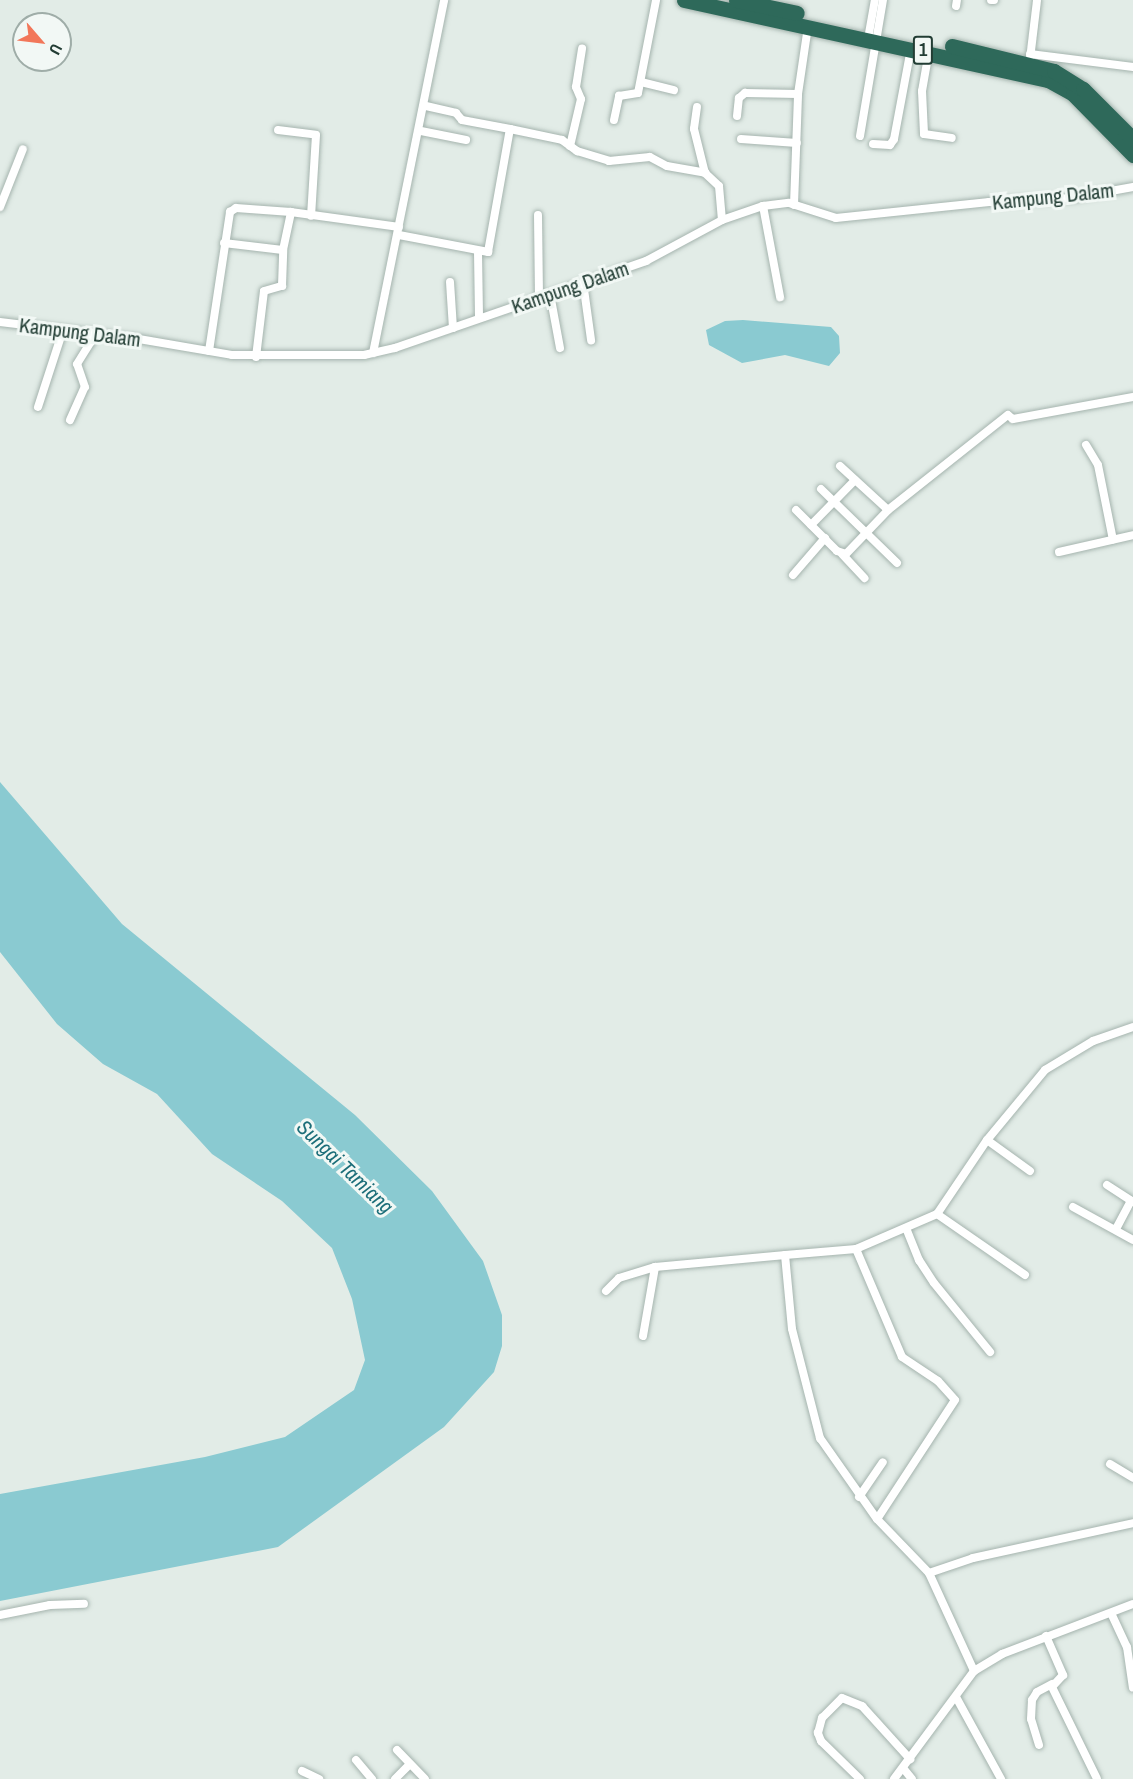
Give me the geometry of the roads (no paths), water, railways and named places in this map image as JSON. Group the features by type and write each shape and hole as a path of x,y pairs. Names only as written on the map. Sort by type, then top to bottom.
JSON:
{"highway":[{"name":"1","path":"684,0 808,26 1030,58 1083,89 1132,137"},
{"name":"1","path":"736,0 1060,85 1088,107 1133,155"}],"street":[{"path":"373,353 421,131 444,0"},
{"path":"614,120 619,96 636,96 642,82 656,0"},
{"path":"860,135 873,35 875,0"},
{"path":"873,35 883,0"},
{"path":"1037,0 1030,58 1133,67"},
{"path":"794,205 798,94 808,26"},
{"path":"873,144 890,145 894,139 911,47"},
{"path":"570,146 581,99 576,87 582,48"},
{"path":"929,51 922,91 924,134 952,138"},
{"path":"642,82 674,90"},
{"path":"737,116 739,98 745,93 798,94"},
{"path":"426,106 456,113 462,120 553,138 609,161 650,157 667,166 705,173"},
{"path":"697,107 693,129 705,173 718,186 722,220"},
{"path":"209,351 224,243 232,208 291,212 399,231 478,252 489,250 510,129"},
{"path":"278,130 316,135 311,216"},
{"path":"421,131 466,140"},
{"path":"741,138 797,143"},
{"path":"0,207 23,149"},
{"name":"Kampung Dalam","path":"0,322 90,332 256,357 373,353 453,328 661,255 722,220 763,206 794,205 837,218 1072,198 1133,187"},
{"path":"763,206 780,297"},
{"path":"256,357 263,292 282,287 283,250 291,212"},
{"path":"537,215 540,298"},
{"path":"224,243 283,250"},
{"path":"478,252 479,318"},
{"path":"450,282 453,328"},
{"path":"583,282 591,340"},
{"path":"550,294 560,348"},
{"path":"38,407 63,330"},
{"path":"70,420 85,387 77,364 91,342 90,332"},
{"path":"842,554 866,535 888,510 1008,415 1013,419 1133,396"},
{"path":"1086,445 1098,465 1113,540"},
{"path":"840,466 888,510"},
{"path":"811,525 855,480"},
{"path":"821,489 897,563"},
{"path":"796,510 864,578"},
{"path":"1059,552 1133,536"},
{"path":"793,575 825,538"},
{"path":"606,1291 620,1278 655,1268 856,1248 938,1215 987,1140 1050,1065 1093,1041 1133,1027"},
{"path":"987,1140 1030,1171"},
{"path":"1107,1185 1132,1202 1116,1229"},
{"path":"1073,1208 1133,1240"},
{"path":"938,1215 1025,1275"},
{"path":"906,1228 919,1260 934,1283 990,1352"},
{"path":"856,1248 902,1357 938,1381 956,1400 877,1519"},
{"path":"785,1255 792,1329 813,1422 859,1497 929,1573 974,1671"},
{"path":"642,1336 655,1268"},
{"path":"859,1497 883,1462"},
{"path":"1110,1464 1133,1478"},
{"path":"929,1573 973,1558 1133,1523"},
{"path":"0,1615 50,1605 84,1604"},
{"path":"894,1779 974,1671 1002,1654 1133,1604"},
{"path":"1111,1612 1127,1647 1133,1688"},
{"path":"1039,1744 1031,1719 1032,1700 1037,1692 1063,1675 1046,1636"},
{"path":"1052,1684 1097,1779"},
{"path":"956,1697 1001,1779"},
{"path":"860,1779 821,1742 818,1733 822,1718 842,1698 862,1706 910,1759"},
{"path":"397,1750 425,1779"},
{"path":"356,1760 372,1779"},
{"path":"395,1779 410,1764"},
{"path":"903,1768 912,1779"},
{"path":"302,1772 319,1779"}],"water":[{"path":"743,320 831,327 839,336 840,353 829,366 785,355 742,363 709,345 706,330 725,321"},
{"name":"Sungai Tamiang","path":"0,782 122,924 355,1115 432,1191 483,1261 502,1315 502,1346 494,1372 444,1427 278,1547 0,1601 0,1494 205,1457 285,1437 354,1390 365,1360 352,1299 332,1248 282,1201 212,1154 157,1094 103,1064 57,1024 0,952"}]}
